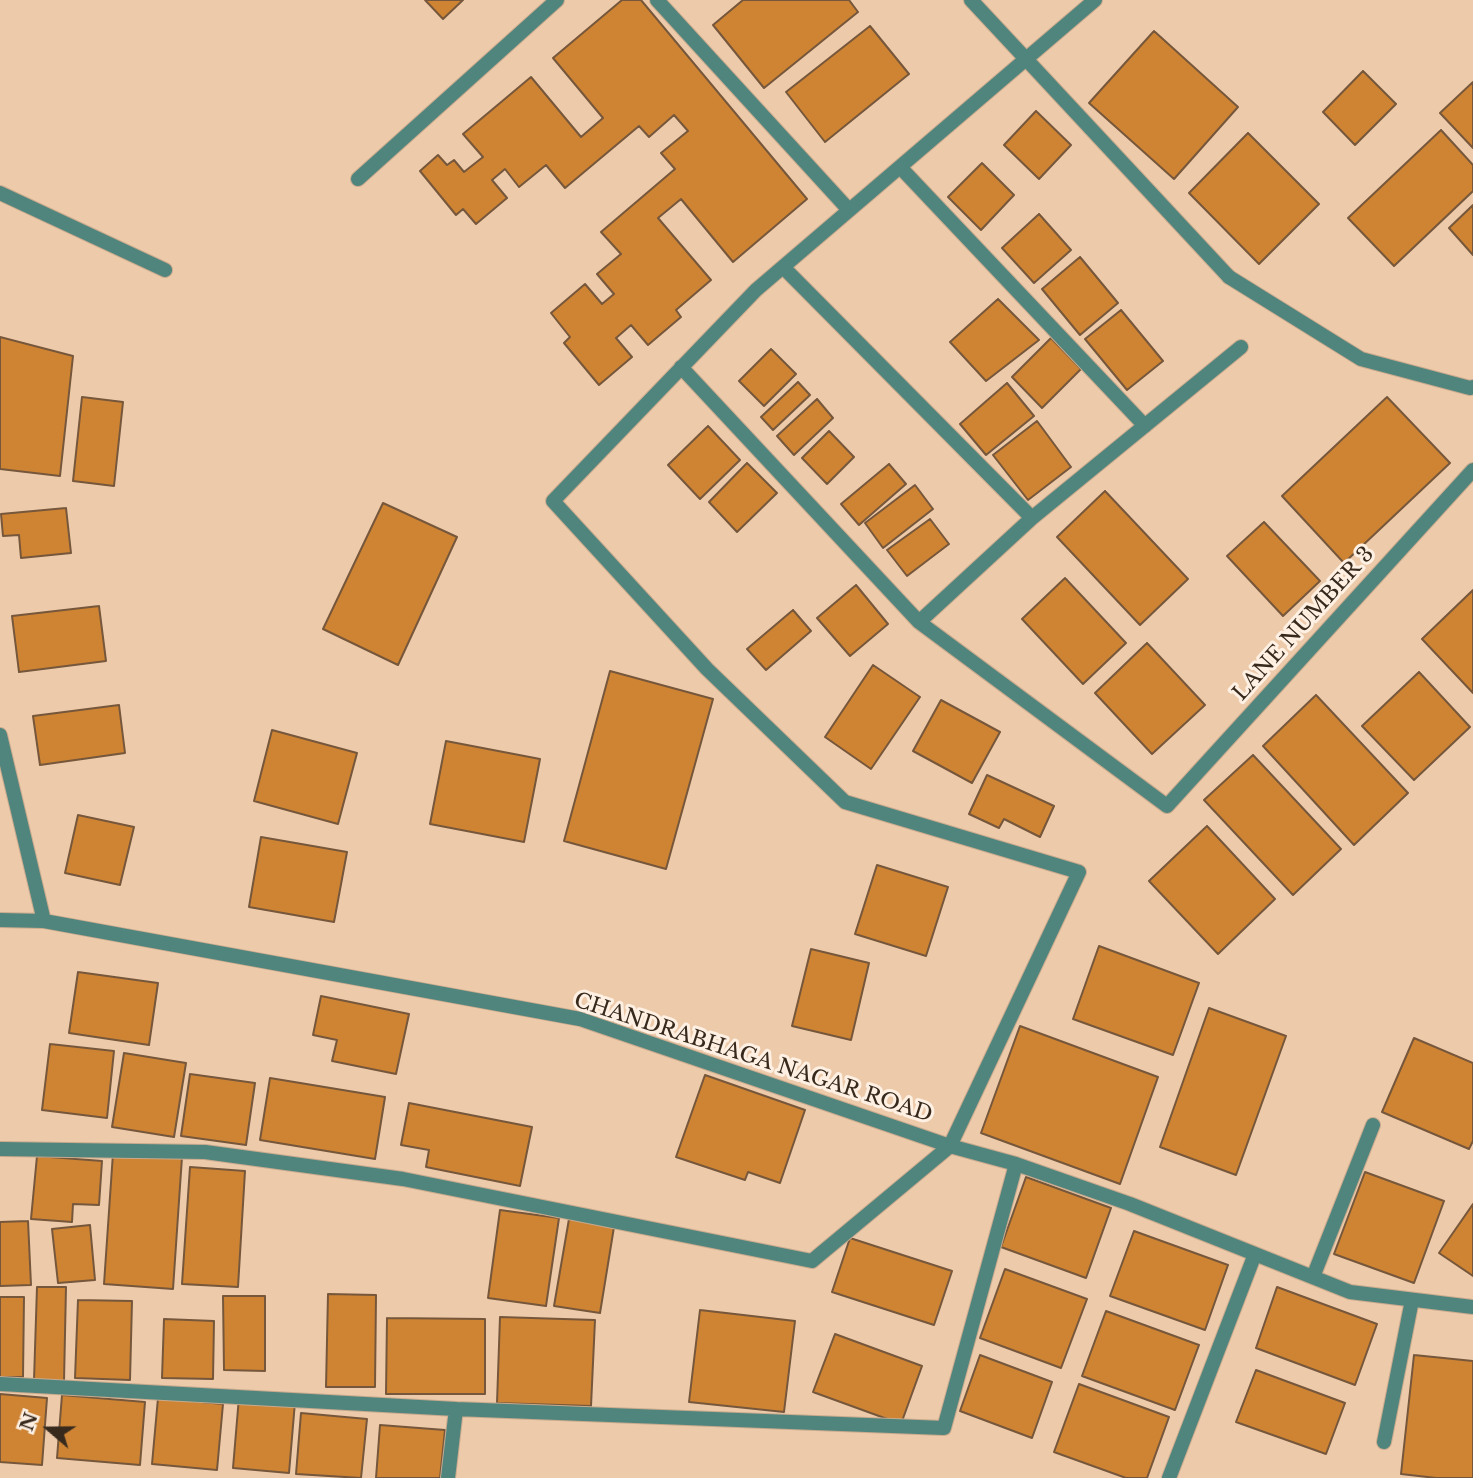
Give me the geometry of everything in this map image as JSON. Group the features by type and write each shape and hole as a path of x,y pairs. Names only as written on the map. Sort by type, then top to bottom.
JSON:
{"street":[{"path":"358,179 557,0"},
{"path":"657,0 849,210"},
{"path":"971,0 1229,277 1361,359 1473,387"},
{"path":"0,1149 205,1152 403,1179 812,1261 950,1146 1079,872 845,802 708,669 553,501 756,290 1095,0"},
{"path":"900,167 1145,426"},
{"path":"0,193 165,270"},
{"path":"783,267 1032,518"},
{"path":"681,367 919,622 1032,518 1241,347"},
{"name":"LANE NUMBER 3","path":"919,622 1167,806 1473,470"},
{"path":"0,735 44,921"},
{"name":"CHANDRABHAGA NAGAR ROAD","path":"0,920 44,921 580,1019 950,1146 1016,1164 1130,1204 1350,1292 1473,1307"},
{"path":"1313,1277 1373,1125"},
{"path":"0,1384 456,1409 944,1428 1016,1164"},
{"path":"1168,1478 1255,1254"},
{"path":"1384,1443 1412,1300"},
{"path":"447,1478 456,1409"}],"building":[{"path":"425,0 463,0 443,19"},
{"path":"622,0 641,0 807,199 733,262 681,199 658,218 711,280 676,310 681,317 648,345 631,325 616,338 632,357 599,385 564,343 570,337 551,313 585,284 602,304 614,294 597,274 621,254 601,232 675,169 661,153 688,131 674,115 649,137 639,126 565,188 546,165 519,187 505,169 492,180 507,198 476,224 463,209 456,215 420,171 438,155 447,165 454,160 464,172 483,157 463,134 531,77 581,137 603,118 553,58"},
{"path":"743,0 849,0 858,12 764,88 713,25"},
{"path":"870,26 909,74 825,142 786,92"},
{"path":"1154,31 1238,107 1174,179 1089,103"},
{"path":"1363,71 1396,104 1355,145 1323,112"},
{"path":"1473,82 1473,148 1440,113"},
{"path":"1036,111 1071,145 1039,179 1004,145"},
{"path":"1441,130 1473,165 1473,191 1394,266 1348,218"},
{"path":"1248,133 1319,204 1259,264 1189,193"},
{"path":"982,163 1014,195 981,230 948,197"},
{"path":"1473,205 1473,255 1449,228"},
{"path":"1039,214 1071,250 1034,283 1002,248"},
{"path":"1080,257 1118,303 1080,335 1042,289"},
{"path":"998,299 1039,340 986,381 950,342"},
{"path":"1121,310 1163,361 1127,390 1085,339"},
{"path":"0,337 73,356 60,476 0,469"},
{"path":"1051,338 1081,369 1042,408 1012,377"},
{"path":"771,349 796,374 764,406 739,381"},
{"path":"798,382 810,395 773,430 761,417"},
{"path":"1007,383 1034,416 986,455 960,424"},
{"path":"82,397 123,402 114,486 73,481"},
{"path":"1387,397 1450,463 1344,563 1282,496"},
{"path":"817,399 833,418 794,455 777,436"},
{"path":"1037,421 1071,467 1028,500 993,455"},
{"path":"708,426 740,460 700,499 668,465"},
{"path":"829,431 854,457 827,484 802,458"},
{"path":"747,463 777,493 737,532 709,502"},
{"path":"889,464 906,484 859,525 841,504"},
{"path":"915,485 933,509 883,548 865,523"},
{"path":"1105,491 1188,579 1140,625 1057,537"},
{"path":"383,503 457,537 398,665 323,629"},
{"path":"66,508 71,553 21,558 19,535 3,536 1,514"},
{"path":"930,519 949,544 907,576 887,550"},
{"path":"1264,522 1320,581 1283,616 1227,556"},
{"path":"1065,578 1126,643 1083,684 1022,619"},
{"path":"856,585 888,624 850,656 817,618"},
{"path":"1473,590 1473,693 1422,639"},
{"path":"99,606 106,661 19,672 12,616"},
{"path":"793,610 811,631 766,670 747,649"},
{"path":"1147,643 1205,705 1152,754 1095,693"},
{"path":"873,665 920,697 871,769 825,737"},
{"path":"610,671 713,699 666,869 564,841"},
{"path":"1419,672 1470,727 1414,780 1362,726"},
{"path":"1316,695 1408,793 1354,845 1263,746"},
{"path":"941,700 1000,732 972,783 913,751"},
{"path":"119,705 125,753 40,765 33,716"},
{"path":"272,730 357,753 338,824 254,801"},
{"path":"446,741 540,759 524,842 430,824"},
{"path":"1253,755 1341,849 1293,895 1204,800"},
{"path":"987,775 1054,806 1040,837 1004,819 999,828 969,814"},
{"path":"78,815 134,827 120,885 65,873"},
{"path":"1207,826 1275,899 1218,954 1149,881"},
{"path":"261,837 347,852 334,922 249,907"},
{"path":"877,865 948,887 926,956 855,934"},
{"path":"1099,946 1199,983 1173,1055 1073,1019"},
{"path":"811,949 869,963 851,1040 792,1026"},
{"path":"78,972 158,983 149,1045 69,1033"},
{"path":"321,996 409,1014 396,1074 332,1061 337,1040 313,1035"},
{"path":"1209,1008 1286,1036 1236,1175 1160,1147"},
{"path":"1020,1026 1158,1077 1120,1184 981,1133"},
{"path":"1414,1038 1473,1063 1473,1141 1469,1149 1382,1112"},
{"path":"50,1044 114,1051 107,1118 42,1110"},
{"path":"124,1053 186,1063 174,1137 112,1127"},
{"path":"190,1074 255,1083 246,1145 181,1136"},
{"path":"705,1075 805,1110 780,1183 748,1172 745,1180 676,1157"},
{"path":"270,1078 385,1097 375,1159 260,1140"},
{"path":"409,1103 532,1127 520,1186 426,1167 429,1150 401,1145"},
{"path":"113,1153 182,1157 173,1289 104,1284"},
{"path":"37,1156 102,1161 99,1205 73,1204 72,1222 31,1219"},
{"path":"190,1167 245,1171 238,1287 182,1284"},
{"path":"1365,1172 1444,1201 1414,1283 1334,1254"},
{"path":"1026,1177 1111,1208 1086,1278 1001,1247"},
{"path":"1473,1204 1473,1276 1439,1253"},
{"path":"500,1210 559,1218 546,1306 488,1298"},
{"path":"569,1219 614,1227 600,1313 554,1306"},
{"path":"28,1221 31,1285 0,1286 0,1222"},
{"path":"90,1225 95,1280 58,1283 52,1229"},
{"path":"1134,1231 1228,1265 1205,1330 1110,1296"},
{"path":"850,1238 952,1271 934,1325 832,1292"},
{"path":"1005,1269 1087,1299 1061,1368 980,1338"},
{"path":"37,1287 66,1287 64,1381 34,1380"},
{"path":"1277,1287 1377,1324 1355,1385 1256,1348"},
{"path":"328,1294 376,1295 375,1387 326,1387"},
{"path":"223,1296 265,1296 265,1371 224,1370"},
{"path":"0,1297 24,1297 23,1377 0,1377"},
{"path":"78,1300 132,1301 130,1380 75,1378"},
{"path":"700,1310 795,1321 784,1412 689,1402"},
{"path":"1106,1311 1199,1345 1175,1410 1082,1376"},
{"path":"500,1317 595,1320 591,1406 497,1403"},
{"path":"387,1318 485,1319 485,1394 386,1394"},
{"path":"164,1319 214,1321 213,1379 162,1378"},
{"path":"835,1334 922,1366 901,1424 813,1392"},
{"path":"980,1355 1052,1382 1032,1438 960,1411"},
{"path":"1414,1355 1473,1361 1473,1478 1401,1474"},
{"path":"1256,1370 1345,1403 1326,1454 1236,1422"},
{"path":"1079,1384 1169,1417 1147,1478 1126,1478 1054,1452"},
{"path":"0,1394 47,1398 42,1465 0,1462"},
{"path":"62,1395 145,1402 140,1465 57,1458"},
{"path":"239,1397 295,1402 289,1473 233,1468"},
{"path":"158,1398 223,1404 217,1470 152,1464"},
{"path":"301,1413 367,1419 361,1478 296,1474"},
{"path":"380,1425 445,1430 440,1478 376,1478"}]}
